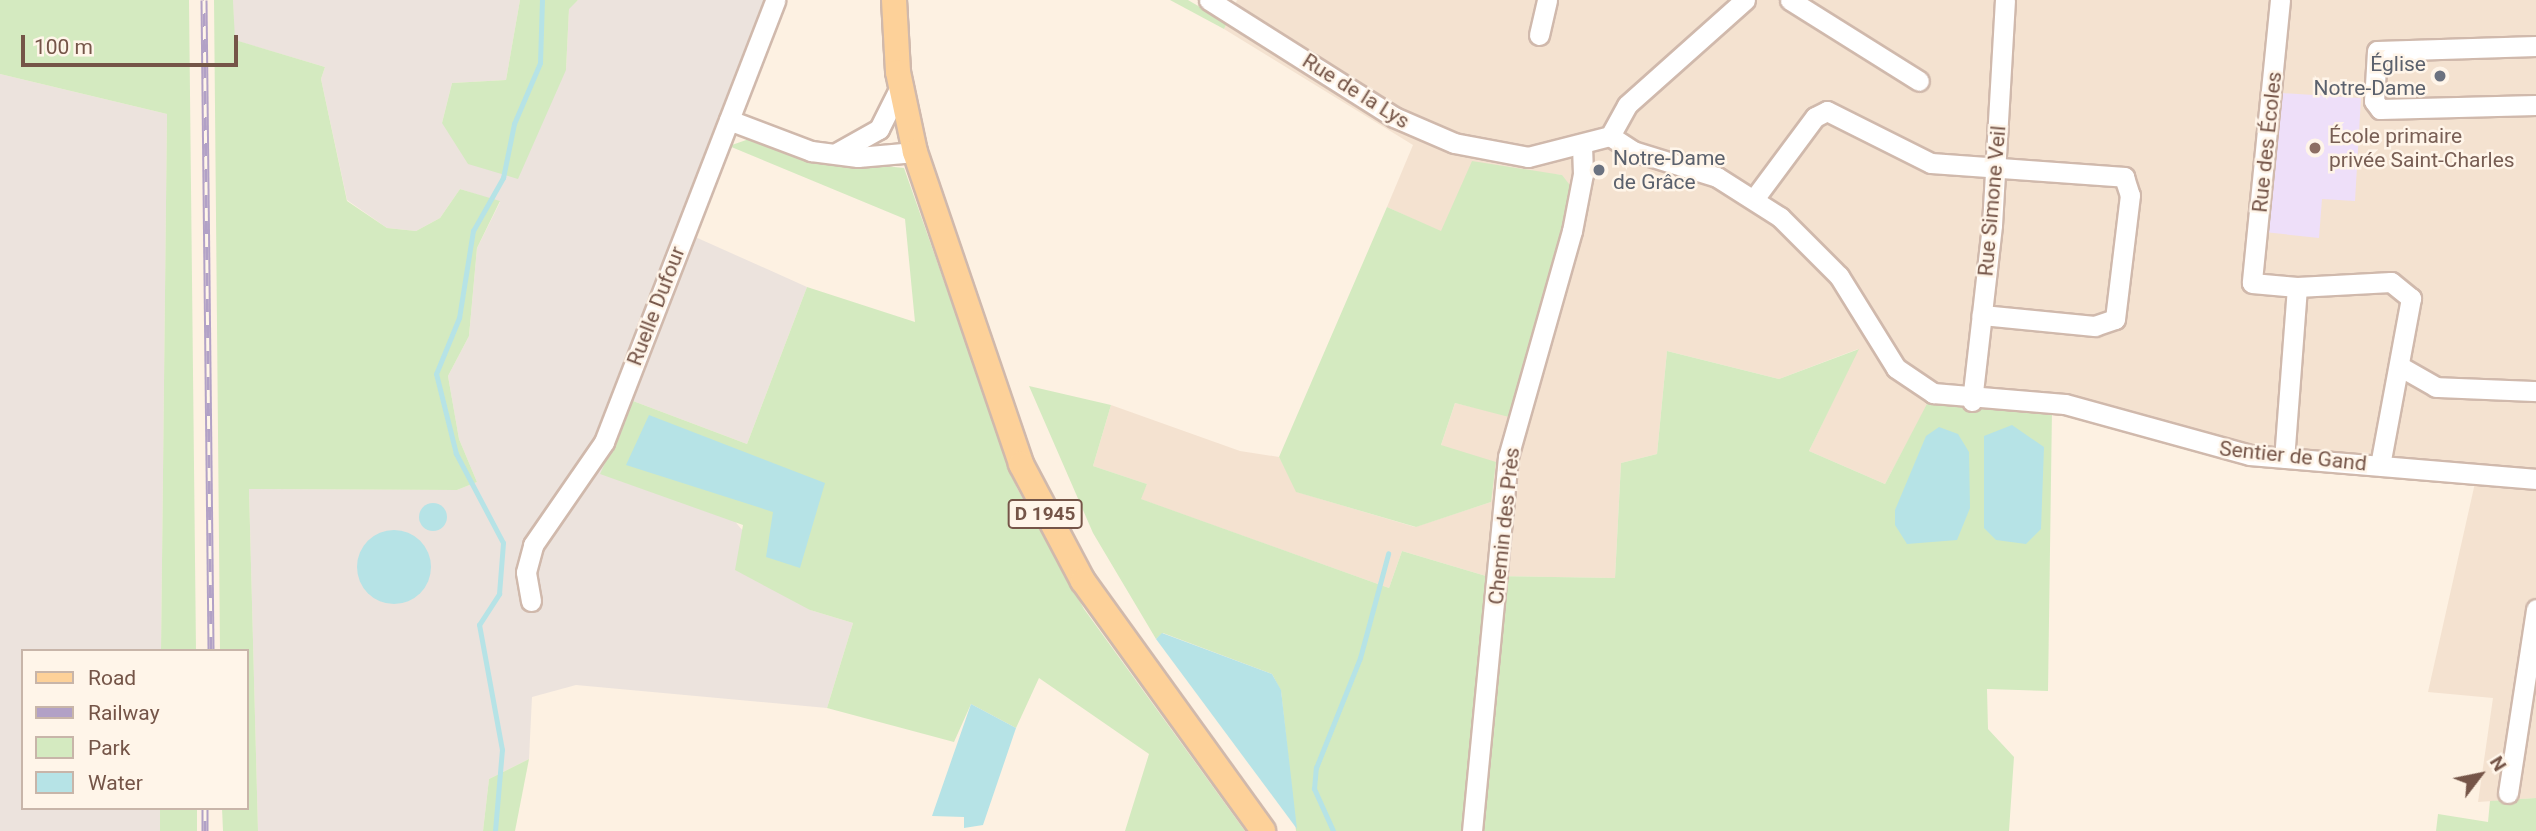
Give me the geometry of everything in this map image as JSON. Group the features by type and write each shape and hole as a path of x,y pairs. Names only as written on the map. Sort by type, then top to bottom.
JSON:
{"main road":[{"name":"D 1945","path":"894,0 900,87 915,152 1002,414 1045,514 1094,596 1263,831"}],"street":[{"name":"Ruelle Dufour","path":"531,601 526,572 533,545 599,451 775,0"},
{"name":"Rue de la Lys","path":"1209,0 1394,117 1442,139 1517,156 1582,146 1610,136"},
{"path":"1539,34 1547,0"},
{"path":"1610,136 1622,110 1745,0"},
{"path":"1790,0 1919,81"},
{"name":"Rue Simone Veil","path":"1972,401 1996,168 2005,0"},
{"name":"Rue des Écoles","path":"2280,0 2252,283 2297,287"},
{"path":"2536,46 2376,51 2374,101 2380,109 2536,105"},
{"path":"833,153 872,135 900,87"},
{"path":"1755,199 1815,117 1827,111 1923,161 2120,175 2130,191 2125,261 2118,312 2108,324 1982,314"},
{"path":"729,120 833,153 915,152"},
{"name":"Sentier de Gand","path":"1610,136 1755,199 1832,267 1902,373 1933,393 1972,401 2065,404 2226,451 2536,479"},
{"name":"Chemin des Près","path":"1472,831 1508,457 1572,231 1582,146"},
{"path":"2284,458 2297,287 2354,282 2403,287 2412,308 2380,465"},
{"path":"2401,367 2442,388 2536,391"},
{"path":"2508,793 2536,609"}],"shaded area":[{"path":"233,0 520,0 506,80 452,83 442,123 566,70 569,8 578,0 786,0 693,236 807,287 747,444 633,401 810,610 853,623 827,708 576,685 532,697 529,759 489,779 483,831 258,831 249,489 457,490 477,482 459,439 448,376 469,336 477,248 500,202 460,189 440,218 416,231 387,228 347,200 321,79 325,67 234,40"},
{"path":"1237,0 2536,0 2536,798 2478,802 2493,698 2428,692 2475,483 2288,467 2052,409 1962,408 1930,400 1885,484 1809,451 1858,349 1779,379 1667,351 1657,454 1621,463 1615,578 1486,576 1402,551 1389,588 1140,499 1147,484 1093,466 1111,405 1240,451 1279,457 1297,492 1415,527 1491,502 1441,445 1455,403 1510,416 1562,175 1543,173 1441,232 1387,207 1413,145 1224,29"},
{"path":"0,74 167,114 161,649 21,649 21,810 160,810 160,831 0,831"},
{"name":"École primaire privée Saint-Charles","path":"2281,93 2361,98 2355,201 2322,199 2319,238 2264,232"}],"green space":[{"path":"0,0 189,0 196,649 161,649 167,114 0,74"},
{"path":"214,0 233,0 235,40 325,67 321,79 347,201 387,228 416,231 440,218 460,189 500,201 477,248 469,336 448,376 459,439 477,482 457,490 249,489 258,831 223,831 222,810 248,810 248,649 220,649"},
{"path":"520,0 578,0 569,9 566,70 518,179 468,164 442,123 452,83 506,80"},
{"path":"1170,0 1188,0 1227,23 1224,29"},
{"path":"749,139 797,157 904,168 1017,488 1084,609 1245,831 1125,831 1149,754 1039,678 1016,728 971,704 954,742 827,708 853,623 810,610 735,570 743,525 600,474 633,401 747,444 807,287 915,322 905,219 729,146"},
{"path":"1472,161 1562,175 1573,189 1509,417 1455,403 1441,445 1496,462 1491,502 1416,527 1296,492 1279,457 1387,207 1441,231"},
{"path":"1859,349 1809,451 1885,484 1929,400 1962,408 2052,409 2048,691 1987,689 1988,729 2014,757 2009,831 1296,831 1281,691 1272,674 1163,633 1156,639 1093,533 1029,386 1111,405 1093,466 1147,484 1141,499 1389,588 1402,551 1486,576 1615,578 1621,463 1657,454 1667,351 1779,379"},
{"path":"529,759 515,831 483,831 489,779"},
{"path":"2536,798 2536,831 2436,831 2438,814 2488,822 2490,801"},
{"path":"160,810 197,810 197,831 160,831"}],"water":[{"path":"649,415 825,483 800,568 766,557 773,512 626,465"},
{"path":"2012,425 2044,447 2041,529 2026,544 1996,540 1984,528 1984,436"},
{"path":"1939,427 1958,434 1969,452 1970,508 1957,540 1907,544 1895,525 1895,510 1926,436"},
{"path":"433,503 443,507 447,517 443,527 433,531 423,527 419,517 423,507"},
{"path":"394,530 415,536 425,546 431,567 425,588 415,598 394,604 373,598 363,588 357,567 363,546 373,536"},
{"path":"1162,633 1272,674 1281,690 1297,829 1156,639"},
{"path":"971,704 1016,728 983,825 964,828 964,817 932,816"}],"waterway":[{"path":"495,831 502,750 479,625 499,594 503,543 456,454 436,374 459,318 473,231 503,178 514,124 540,63 542,0"},
{"path":"1333,831 1314,789 1316,768 1360,658 1388,554"}],"railway":[{"path":"204,0 211,649"},
{"path":"205,810 205,831"}],"place":[{"name":"Église Notre-Dame","path":"2440,76"},
{"name":"École primaire privée Saint-Charles","path":"2315,148"},
{"name":"Notre-Dame de Grâce","path":"1599,170"}]}
